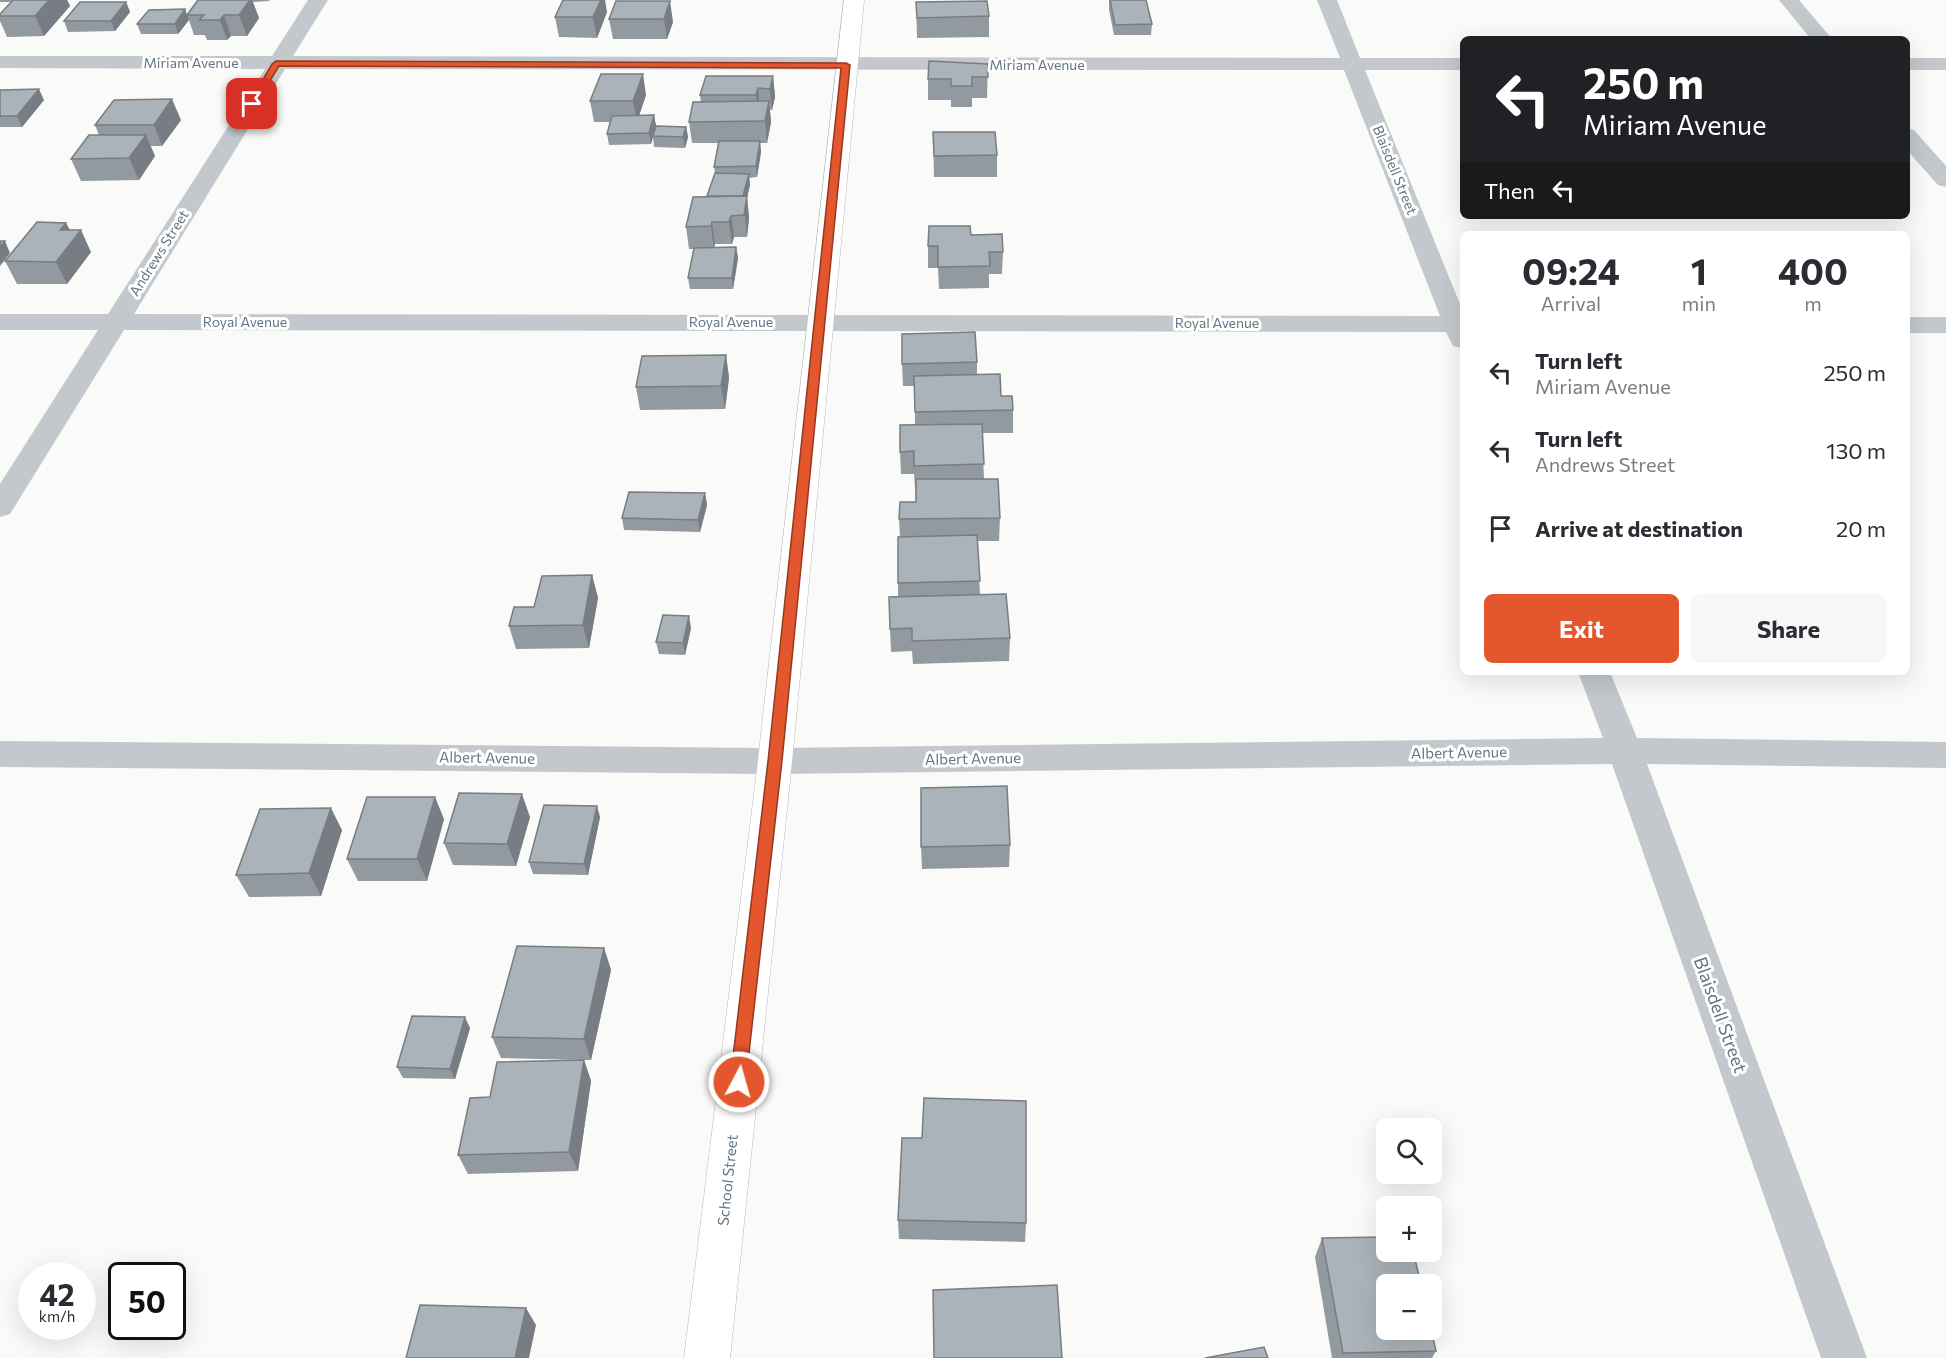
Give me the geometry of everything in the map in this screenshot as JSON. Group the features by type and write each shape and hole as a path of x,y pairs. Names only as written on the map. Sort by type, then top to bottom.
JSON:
{"main road":[{"name":"School Street","path":"707,1358 775,761 854,0"}],"street":[{"name":"Andrews Street","path":"0,507 318,0"},
{"name":"Blaisdell Street","path":"1327,0 1460,330"},
{"path":"1789,0 1819,36"},
{"name":"Miriam Avenue","path":"0,62 846,65 1460,64"},
{"path":"1910,64 1946,64"},
{"path":"1910,140 1946,180"},
{"name":"Royal Avenue","path":"0,322 820,321 1460,330"},
{"path":"1910,325 1946,325"},
{"name":"Blaisdell Street","path":"1595,675 1625,751 1844,1358"},
{"name":"Albert Avenue","path":"0,754 775,761 1625,751 1946,755"}],"building":[{"path":"13,0 49,0 35,16 0,16"},
{"path":"198,0 250,0 239,15 224,15 220,20 199,20 204,15 187,15"},
{"path":"563,0 601,0 593,17 555,17"},
{"path":"1110,0 1146,0 1152,24 1115,25"},
{"path":"616,1 670,1 664,19 609,19"},
{"path":"987,1 989,16 917,18 916,2"},
{"path":"80,2 126,2 111,21 64,21"},
{"path":"185,9 175,24 137,24 149,10"},
{"path":"929,61 988,64 988,77 972,77 972,86 951,86 951,79 928,79"},
{"path":"601,74 643,74 633,101 590,101"},
{"path":"706,76 773,76 770,89 758,88 756,95 700,95"},
{"path":"39,89 17,116 0,116 0,90"},
{"path":"172,99 154,125 95,125 114,100"},
{"path":"769,101 765,121 689,122 693,102"},
{"path":"654,115 649,133 607,134 612,116"},
{"path":"656,126 686,127 683,137 653,136"},
{"path":"933,132 995,132 997,155 934,156"},
{"path":"89,135 146,135 129,158 71,159"},
{"path":"719,141 760,141 756,166 714,167"},
{"path":"715,173 749,174 743,196 707,196"},
{"path":"747,196 744,215 731,216 729,222 712,222 711,226 686,227 693,197"},
{"path":"37,222 66,223 60,230 81,230 56,262 5,261"},
{"path":"929,226 970,226 971,235 1002,234 1003,252 989,252 990,266 938,267 938,246 928,246"},
{"path":"736,247 732,278 688,278 694,248"},
{"path":"975,332 977,362 902,364 902,334"},
{"path":"726,355 721,386 636,387 642,356"},
{"path":"1000,374 1001,396 1012,396 1013,410 915,412 914,376"},
{"path":"982,424 984,464 914,466 914,451 900,452 900,425"},
{"path":"916,479 998,479 1000,518 899,519 900,502 916,502"},
{"path":"629,492 705,493 698,520 622,518"},
{"path":"977,535 980,581 898,583 898,537"},
{"path":"592,575 583,625 509,626 514,607 534,607 542,576"},
{"path":"1006,594 1010,638 912,641 912,628 890,629 889,597"},
{"path":"663,615 689,616 683,643 656,642"},
{"path":"1007,786 1010,845 921,847 921,788"},
{"path":"459,793 522,794 507,844 444,843"},
{"path":"367,797 435,797 417,859 347,859"},
{"path":"544,805 597,806 584,864 529,862"},
{"path":"331,808 309,873 236,875 260,809"},
{"path":"517,946 604,948 584,1039 492,1037"},
{"path":"412,1016 465,1017 450,1069 397,1067"},
{"path":"584,1060 569,1152 458,1155 470,1098 490,1097 497,1062"},
{"path":"924,1098 1026,1101 1026,1223 898,1220 902,1138 922,1138"},
{"path":"1376,1237 1376,1262 1416,1262 1419,1274 1376,1274 1376,1340 1434,1340 1436,1351 1343,1353 1322,1238"},
{"path":"1057,1285 1062,1358 934,1358 933,1290"},
{"path":"420,1305 526,1308 515,1358 406,1358"},
{"path":"1264,1347 1268,1358 1205,1358"}],"route":[{"path":"252,104 276,64 846,65 775,761 739,1082"}]}
